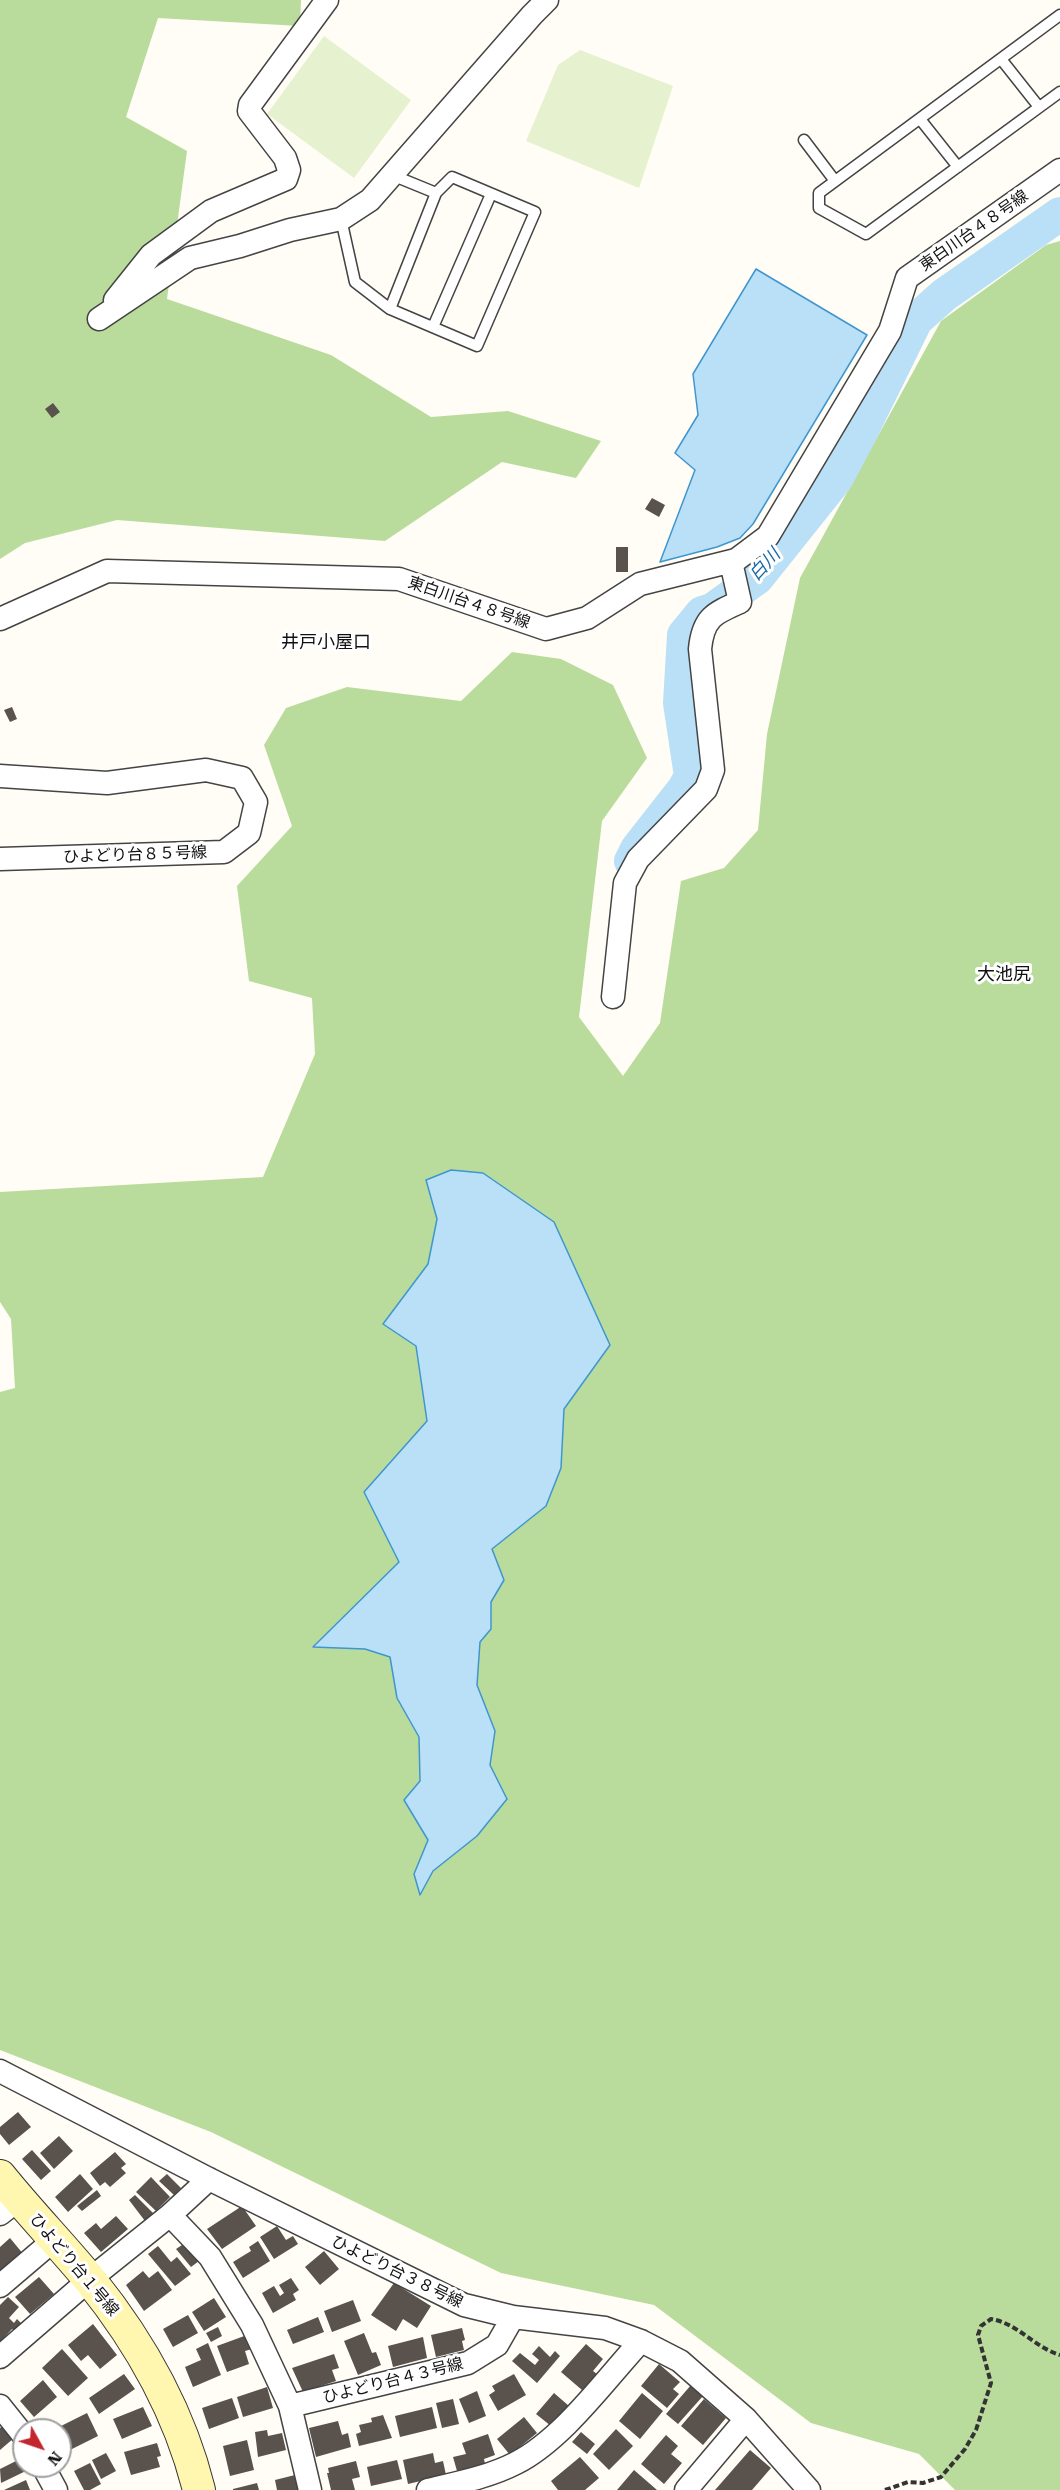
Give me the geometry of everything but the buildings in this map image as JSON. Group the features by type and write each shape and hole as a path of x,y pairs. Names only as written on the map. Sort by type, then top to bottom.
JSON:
{"street":[{"path":"327,0 250,105 249,111 285,158 289,170 286,179 211,211 151,255 99,320 190,258 240,246 290,230 341,219 370,200 532,15 548,0"},
{"name":"東白川台４８号線","path":"0,619 107,571 399,579 546,629 587,618 640,584 736,560 768,536 890,331 907,278 1060,170"},
{"path":"613,996 628,873 638,859 706,789 713,770 700,649 702,632 714,613 740,602 731,562"},
{"name":"ひよどり台８５号線","path":"0,776 106,783 206,770 242,778 256,802 249,833 224,852 0,859"},
{"name":"ひよどり台３８号線","path":"0,2071 209,2179 464,2306 513,2318 605,2328 640,2341 680,2361 746,2419 799,2486"},
{"path":"0,2357 89,2280 171,2215 209,2179"},
{"name":"ひよどり台１号線","path":"6,2196 54,2240 116,2314 164,2392 191,2456 199,2490"},
{"path":"171,2215 210,2257 252,2325 290,2406 310,2490"},
{"path":"0,2286 54,2240"},
{"name":"ひよどり台４３号線","path":"290,2406 468,2363 497,2345 513,2318"},
{"path":"428,2490 474,2479 516,2463 557,2434 640,2341"},
{"path":"0,2406 12,2421"},
{"path":"686,2490 746,2419"}],"lane":[{"path":"1060,15 819,193 819,208 866,234 1060,92"},
{"path":"1000,59 1039,107"},
{"path":"920,119 957,167"},
{"path":"804,140 835,181"},
{"path":"392,175 436,193"},
{"path":"341,219 355,282 390,309 477,346 535,212 452,177 436,193 390,309"},
{"path":"433,327 491,194"}],"path":[{"path":"885,2490 908,2482 923,2483 941,2477 965,2449 976,2430 991,2384 978,2335 981,2325 991,2319 1002,2321 1038,2345 1060,2355"}],"green space":[{"path":"0,0 301,0 300,26 158,18 126,117 187,151 167,299 331,355 431,417 508,411 601,441 576,478 502,462 385,541 117,520 25,543 0,559"},
{"path":"324,36 411,100 354,178 267,114"},
{"path":"580,50 673,86 639,188 526,141 558,65"},
{"path":"1060,241 1060,2490 955,2490 919,2454 811,2423 654,2305 501,2273 211,2132 0,2050 0,1392 15,1388 11,1319 0,1302 0,1192 263,1177 315,1054 312,998 249,981 237,886 292,826 264,745 286,708 347,687 461,701 512,652 561,659 613,685 647,758 602,821 579,1017 623,1076 660,1023 681,881 724,868 758,830 767,734 800,578 941,321 1046,245"}],"water":[{"path":"756,269 867,335 753,524 740,538 717,547 660,562 695,470 675,453 698,415 693,374"},
{"path":"451,1170 483,1173 554,1222 610,1345 564,1409 561,1468 546,1506 492,1549 504,1580 491,1602 491,1629 480,1642 477,1685 495,1731 490,1765 507,1799 477,1836 433,1871 420,1895 414,1874 428,1840 404,1800 420,1781 419,1737 397,1698 390,1657 365,1649 313,1647 399,1562 364,1492 427,1421 416,1346 383,1324 428,1264 437,1219 426,1180"}],"waterway":[{"name":"白川","path":"631,861 637,849 684,789 691,776 680,703 684,635 702,613 712,610 757,578 836,479 916,320 944,295 1060,214"}],"district":[{"name":"井戸小屋口","path":"326,643"},
{"name":"大池尻","path":"1004,975"}]}
